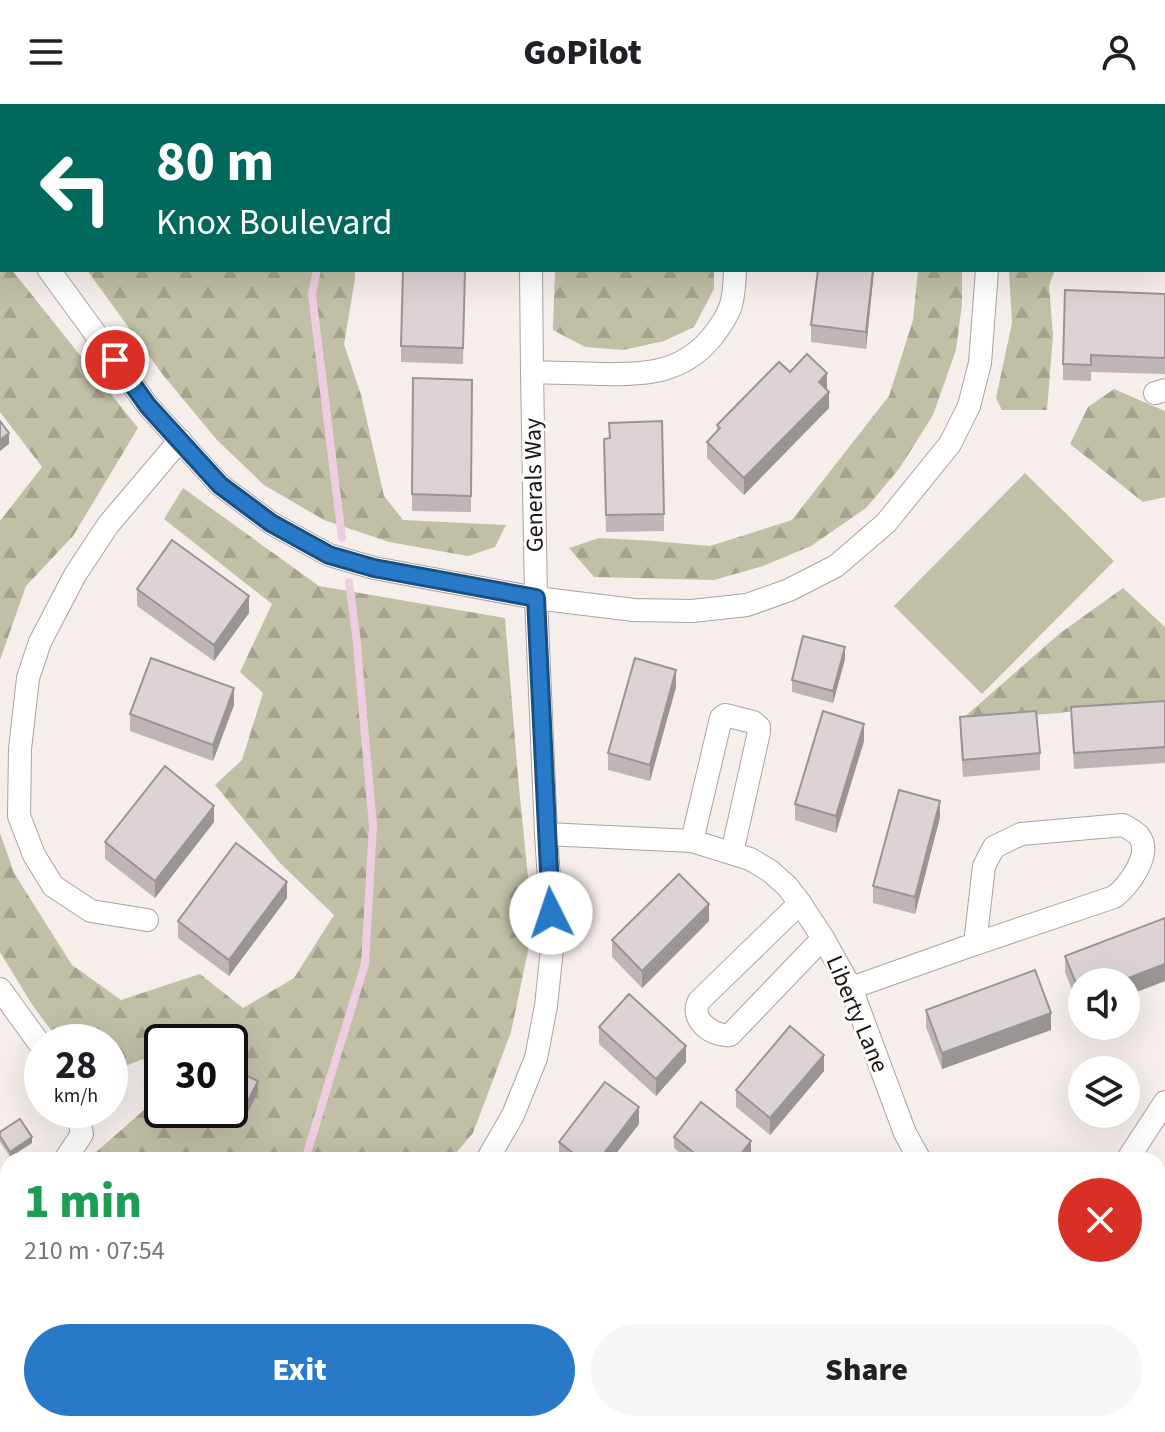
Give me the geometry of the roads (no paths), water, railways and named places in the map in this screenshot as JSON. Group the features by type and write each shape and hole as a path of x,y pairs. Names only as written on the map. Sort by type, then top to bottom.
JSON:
{"street":[{"path":"50,272 148,406 220,485 271,523 329,555 374,568 536,598 634,610 692,611 747,605 789,590 836,566 886,523 950,444 969,406 980,363 987,272"},
{"name":"Generals Way","path":"492,1152 513,1115 536,1058 546,1006 553,939 536,598 531,272"},
{"path":"532,372 640,375 672,367 688,359 708,342 726,320 734,298 735,272"},
{"path":"147,920 91,911 53,886 34,855 19,816 20,749 28,678 40,642 75,575 108,525 180,440"},
{"path":"692,841 721,718 725,715 757,723 759,732 732,853"},
{"path":"851,988 1114,897 1123,890 1141,862 1143,845 1139,835 1123,825 1021,834 994,847 984,866 975,944"},
{"name":"Liberty Lane","path":"546,834 692,841 750,859 770,871 800,903 851,988 905,1133 916,1152"},
{"path":"800,903 699,1001 695,1008 698,1019 715,1034 730,1035 823,938"},
{"path":"0,989 25,1024"},
{"path":"1132,1152 1165,1102"},
{"path":"70,1152 82,1134 81,1128"}],"waterway":[{"path":"317,272 312,294 342,538"},
{"path":"307,1152 365,964 373,826 349,582"}]}
